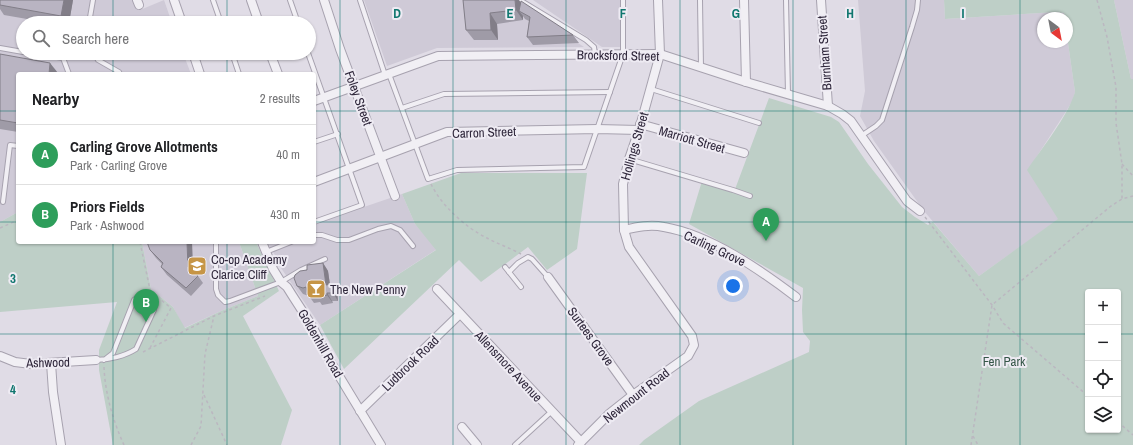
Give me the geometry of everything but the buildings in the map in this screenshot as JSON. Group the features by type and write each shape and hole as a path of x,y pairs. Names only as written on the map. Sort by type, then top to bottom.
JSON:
{"street":[{"path":"174,0 180,16"},
{"path":"251,0 257,16"},
{"name":"Foley Street","path":"324,0 380,156 396,196"},
{"name":"Hollings Street","path":"658,0 660,54 623,184 624,230 629,247 692,336 694,345"},
{"path":"744,0 746,82"},
{"name":"Burnham Street","path":"821,0 828,106"},
{"name":"Brocksford Street","path":"316,100 438,56 660,54 746,82 828,106 842,114 851,121 860,136 907,201 920,211"},
{"path":"195,60 199,72"},
{"path":"273,60 277,72"},
{"name":"Carron Street","path":"316,181 447,132 639,127"},
{"name":"Marriott Street","path":"639,127 744,153"},
{"name":"Carling Grove","path":"624,230 643,226 664,227 696,236 726,250 766,274 796,297"},
{"name":"Goldenhill Road","path":"263,244 273,269 281,282 287,287 312,326 330,361 381,445"},
{"name":"Surtees Grove","path":"548,277 633,395"},
{"name":"Allensmore Avenue","path":"437,289 552,411 580,443"},
{"name":"Ludbrook Road","path":"360,411 460,314"},
{"name":"Newmount Road","path":"580,443 609,414 688,356 694,345"},
{"name":"Ashwood","path":"0,356 15,362 31,364 100,360"},
{"path":"51,363 53,392 61,445"},
{"path":"462,427 477,445"}],"lane":[{"path":"90,16 93,0"},
{"path":"213,0 219,16"},
{"path":"290,0 296,16"},
{"path":"360,0 428,179 457,170 584,167 623,54 623,0"},
{"path":"700,0 701,68"},
{"path":"786,0 788,94"},
{"path":"860,136 876,126 882,120 912,27 918,0"},
{"path":"510,2 524,2 580,36 594,48 595,54"},
{"path":"0,48 16,51"},
{"path":"64,60 68,72"},
{"path":"98,60 119,72"},
{"path":"235,60 239,72"},
{"path":"310,60 315,72"},
{"path":"316,76 362,205 316,221"},
{"path":"650,89 759,123"},
{"path":"402,108 444,94 610,92"},
{"path":"316,141 338,134"},
{"path":"3,202 10,145 16,146"},
{"path":"629,159 726,187 750,196"},
{"path":"316,235 322,235 337,240 349,240 378,229 391,226 400,230 413,246"},
{"path":"216,244 216,289 218,295 226,302 230,302 281,282 301,270 325,260"},
{"path":"266,252 287,244"},
{"path":"509,272 518,262 528,257 532,259 548,277"},
{"path":"505,268 521,287"},
{"path":"138,296 150,296 155,305 154,310 136,349 121,356 100,360 113,353 134,300 138,296"},
{"path":"515,445 552,411"}],"path":[{"path":"1097,0 1107,38 1116,87 1116,123 1122,164 1122,199"},
{"path":"1122,164 1133,176"},
{"path":"428,179 443,202 474,230 487,238 528,257"},
{"path":"971,445 992,305 1111,206 1122,199 1133,196"},
{"path":"920,211 992,305 1003,323 1085,393"},
{"path":"0,228 16,221"},
{"path":"138,354 214,316 265,296"},
{"path":"191,445 201,426 205,354 214,316"},
{"path":"100,360 109,401 124,445"},
{"path":"203,393 227,445"},
{"path":"1121,425 1133,435"},
{"path":"973,436 978,445"}],"shaded area":[{"path":"0,0 135,0 140,10 164,0 170,16 16,16 16,60 186,60 190,72 16,72 16,213 0,222"},
{"path":"364,0 491,0 527,9 584,47 437,48 387,66"},
{"path":"533,0 621,0 621,47 602,47"},
{"path":"858,0 944,0 945,19 1037,13 1037,48 1069,48 1075,92 1073,100 1028,170 1059,219 979,276 924,211 874,141 860,116 865,91"},
{"path":"1114,0 1133,0 1133,79 1131,79"},
{"path":"402,194 415,224 437,249 320,325 281,268 268,244 316,244 316,223"},
{"name":"Co-op Academy Clarice Cliff","path":"142,244 240,244 258,296 184,328 173,307 151,289"}],"green space":[{"name":"Fen Park","path":"944,0 1114,0 1131,79 1133,79 1133,445 639,445 699,401 809,352 810,341 803,332 803,288 689,224 702,181 734,192 769,98 831,117 839,122 868,164 902,207 928,225 933,222 979,276 1058,219 1027,170 1061,121 1072,101 1075,92 1069,48 1073,48 1073,12 945,19"},
{"path":"461,173 587,173 577,249 547,270 528,247 481,282 459,260 344,369 320,325 436,250 415,224 402,194"},
{"path":"16,213 16,244 142,244 151,289 173,307 185,328 258,296 240,244 257,244 279,291 243,316 292,410 281,445 113,445 99,370 99,350 117,302 0,312 0,222"}],"place":[{"name":"Carling Grove Allotments","path":"766,241"},
{"name":"Co-op Academy Clarice Cliff","path":"197,266"},
{"name":"The New Penny","path":"316,289"},
{"name":"Priors Fields","path":"146,322"}]}
